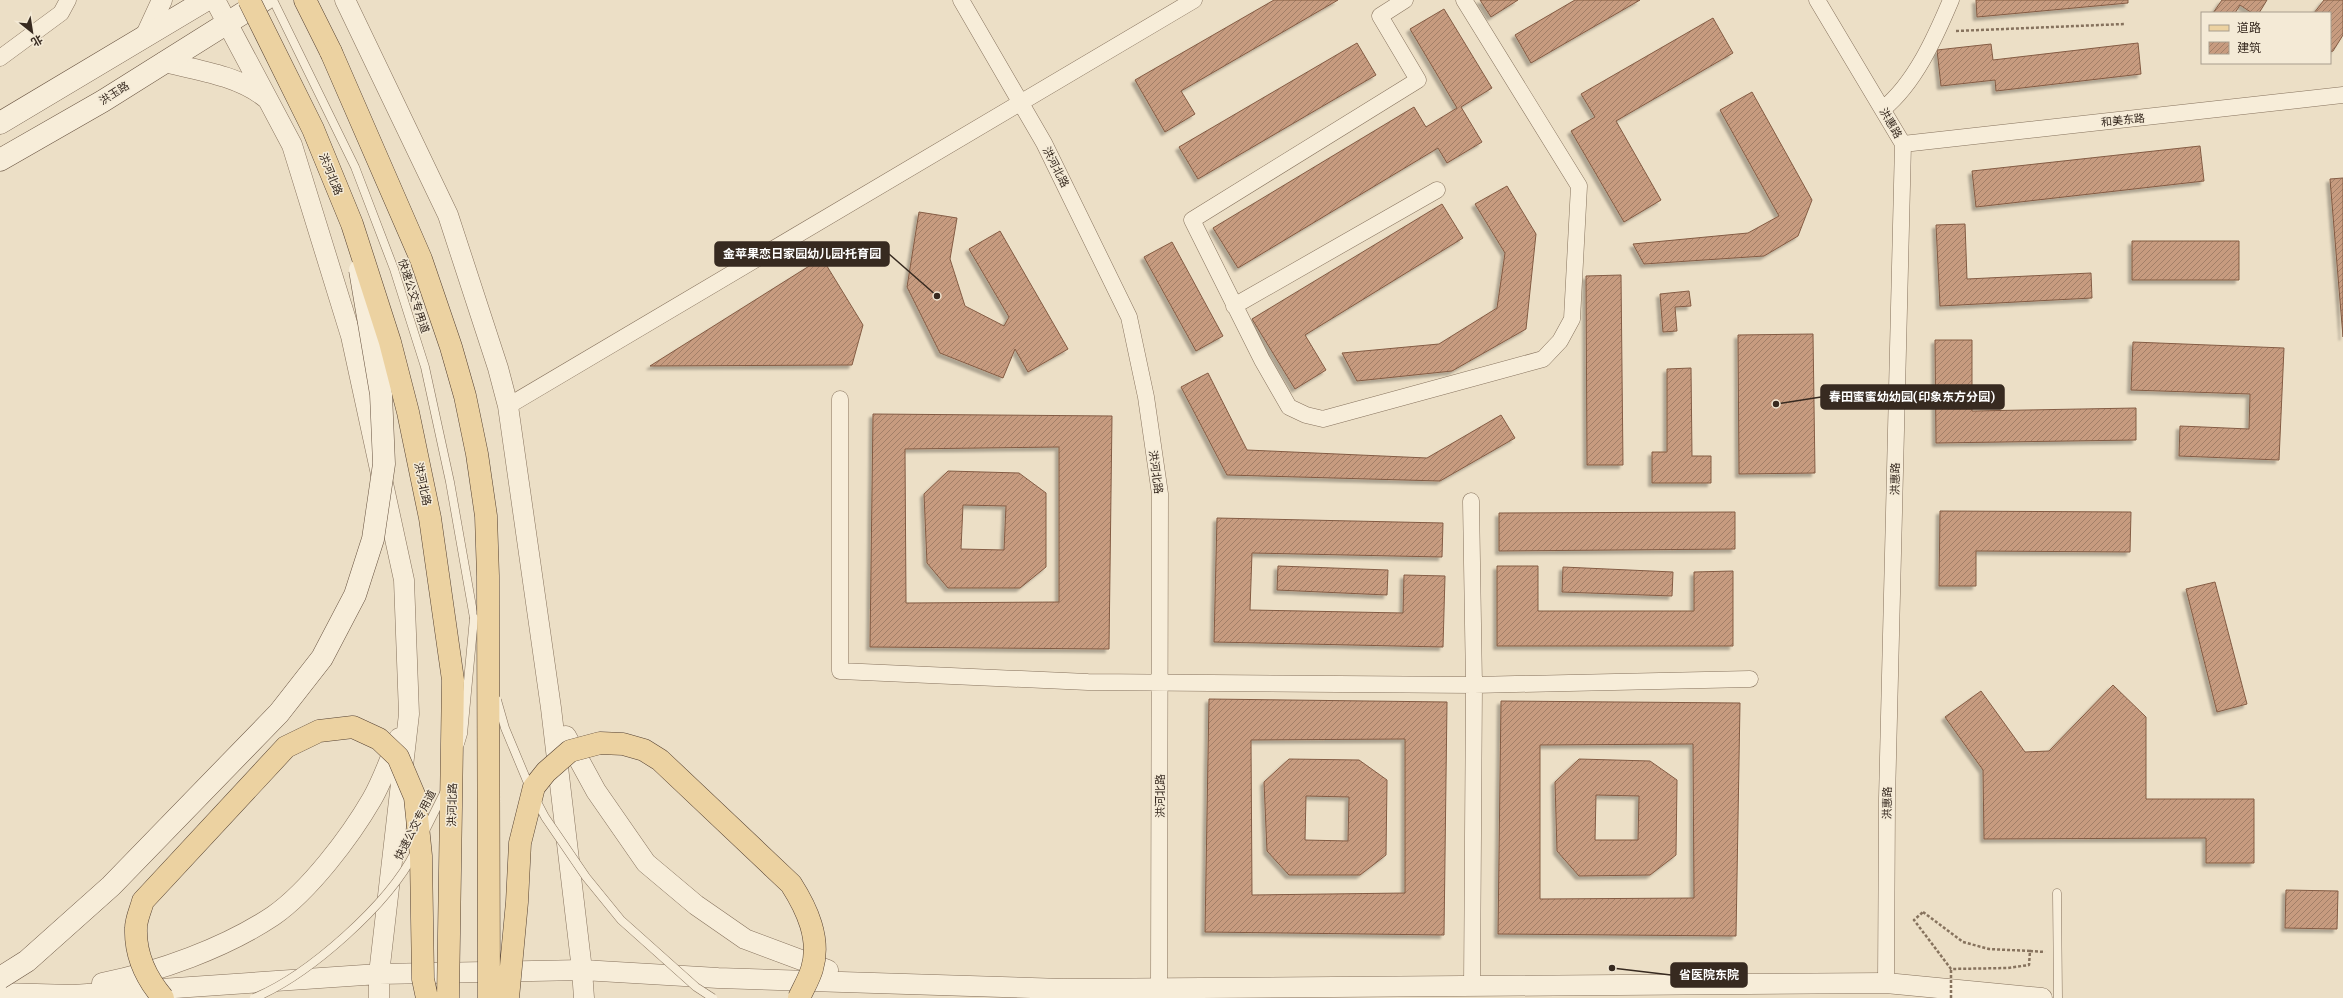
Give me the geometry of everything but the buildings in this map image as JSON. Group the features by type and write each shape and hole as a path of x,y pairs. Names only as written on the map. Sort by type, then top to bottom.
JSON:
{"main road":[{"path":"0,123 206,0"},
{"name":"洪河北路","path":"249,0 313,129 352,224 390,342 408,412 430,518 453,680 448,998"},
{"name":"洪玉路","path":"0,160 264,0"},
{"path":"305,0 334,59 421,259 459,375 477,454 486,516 488,576 489,998"},
{"path":"0,978 27,961 111,886 279,713 322,658 355,595 373,539 384,464 380,394 352,224"},
{"path":"163,998 148,980 138,952 135,926 143,901 286,747 319,731 353,727 379,739 398,757 415,797 421,856 422,979 427,998"},
{"path":"508,998 517,902 520,844 534,787 546,772 570,751 600,743 623,744 637,748 660,760 792,884 805,906 815,941 812,969 799,998"}],"street":[{"path":"0,58 61,13 68,0"},
{"path":"144,37 162,0"},
{"path":"215,0 292,145 351,336 404,580 409,714 379,974 379,998"},
{"path":"345,0 448,215 498,368 508,406 551,708 584,998"},
{"name":"洪河北路","path":"961,0 1044,143 1129,317 1146,397 1160,494 1161,682 1159,988"},
{"path":"508,406 1194,0"},
{"path":"1405,0 1380,16 1418,80 1192,220 1234,306 1289,407 1306,415 1324,419 1542,359 1560,341 1572,319 1579,186 1464,0"},
{"name":"洪惠路","path":"1817,0 1903,144 1886,799 1886,983"},
{"path":"1883,109 1898,97 1928,50 1951,0"},
{"path":"164,62 200,70 253,88 267,99"},
{"name":"和美东路","path":"1903,144 2343,95"},
{"path":"1234,306 1437,190"},
{"path":"840,399 840,671 1088,682 1474,685 1750,679"},
{"path":"1471,501 1474,685 1472,986"},
{"path":"551,708 596,791 646,863 696,905 745,939 860,982"},
{"path":"42,994 126,978 211,949 273,916 321,873 372,799 409,714"},
{"path":"0,993 73,996 379,974 582,970 718,978 1063,989 1886,983 2042,998"}],"lane":[{"name":"快速公交专用道","path":"273,0 355,167 394,269 427,375 452,497 474,618 505,728 520,769 545,817 586,877 621,920 696,987 713,998"},
{"name":"快速公交专用道","path":"254,998 319,959 366,916 408,865 444,794 463,734 474,618"},
{"path":"2057,893 2058,998"}],"path":[{"path":"1936,32 2124,24"},
{"path":"1951,998 1951,969 1914,920 1923,912 1963,942 1989,949 2046,952"},
{"path":"1951,969 2008,968 2029,965 2030,951"}],"place":[{"name":"金苹果恋日家园幼儿园·托育园","path":"937,296"},
{"name":"春田蜜蜜幼幼园(印象东方分园)","path":"1776,404"},
{"name":"省医院东院","path":"1612,968"}]}
